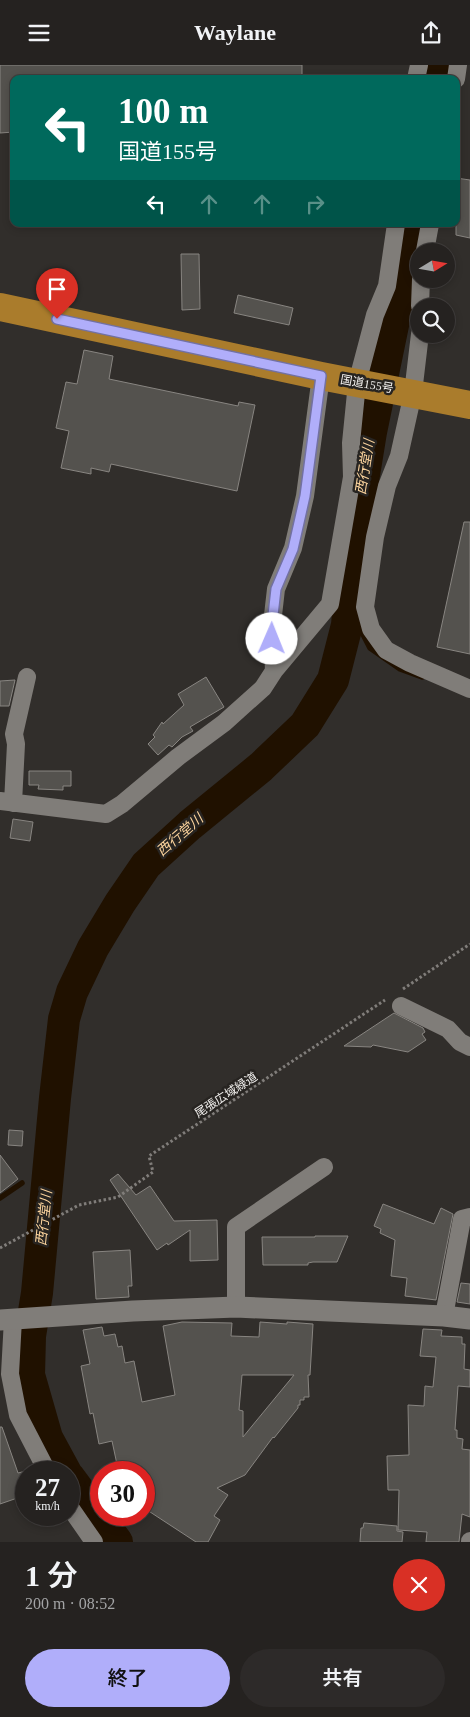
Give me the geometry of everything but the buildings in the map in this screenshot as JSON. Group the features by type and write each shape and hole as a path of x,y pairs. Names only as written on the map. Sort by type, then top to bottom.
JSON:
{"highway":[{"name":"国道155号","path":"0,307 321,376 470,405"}],"street":[{"path":"27,677 14,734 16,744 7,802 106,814 122,804 178,757 224,723 263,688 274,671 330,604 352,477 351,443 361,384 375,315 386,286 396,227"},
{"path":"426,243 429,227"},
{"path":"418,343 398,456 387,486 377,528 365,607 371,629 386,650 410,663 470,689"},
{"path":"274,671 272,624 276,589 293,549 305,496 321,376"},
{"path":"395,999 448,1029 460,1042 470,1047"},
{"path":"236,1307 236,1227 324,1167"},
{"path":"444,1316 462,1219 470,1217"},
{"path":"42,1461 18,1415 10,1374 11,1319 236,1307 444,1316 470,1319"},
{"path":"80,1522 94,1542"}],"path":[{"name":"尾張広域緑道","path":"0,1248 80,1205 118,1197 153,1172 149,1156 395,999 470,944"}],"waterway":[{"name":"西行堂川","path":"438,75 439,65"},
{"name":"西行堂川","path":"59,1461 47,1438 29,1375 30,1336 37,1293 64,1019 72,992 93,948 146,865 190,825 261,767 305,725 333,680 347,625 355,530 371,432 411,227"},
{"path":"348,605 370,648 400,669 422,677"},
{"path":"0,1198 22,1183"},
{"name":"西行堂川","path":"80,1492 117,1542"}],"route":[{"path":"57,319 321,376 305,496 293,549 276,589 272,639"}]}
